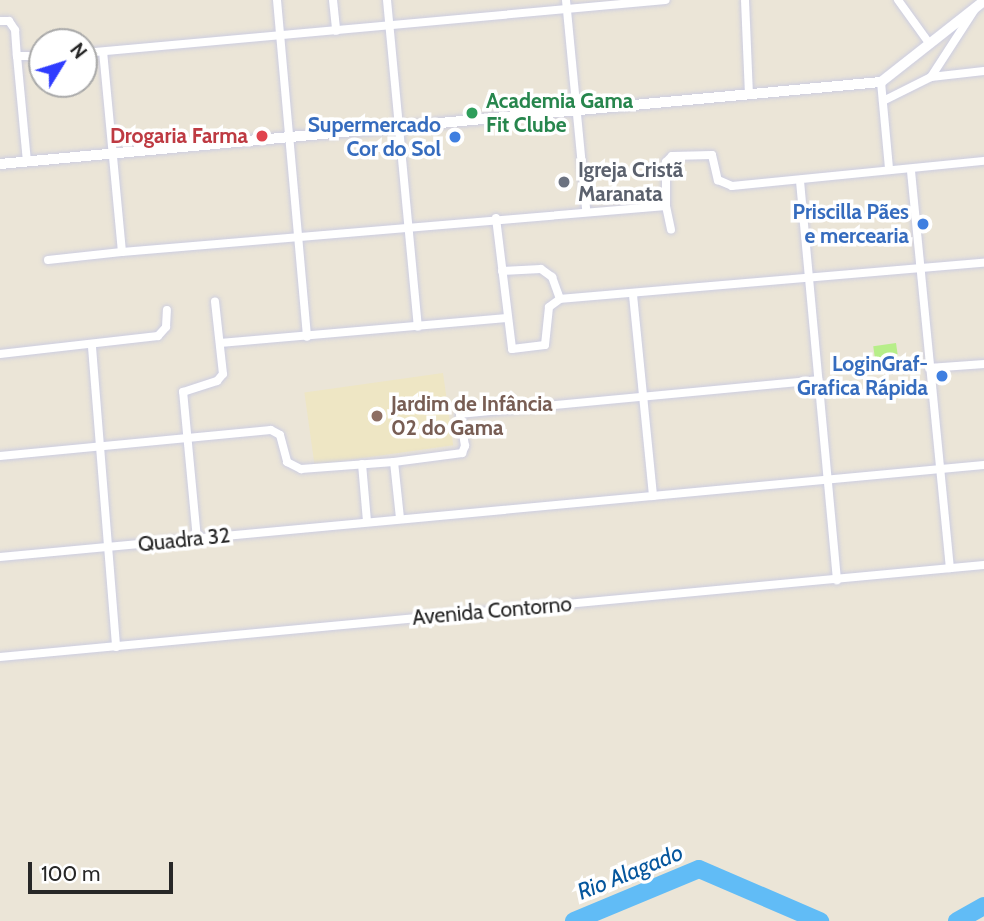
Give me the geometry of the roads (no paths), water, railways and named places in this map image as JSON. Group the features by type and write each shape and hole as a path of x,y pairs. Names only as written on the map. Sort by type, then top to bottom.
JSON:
{"street":[{"path":"277,0 307,337"},
{"path":"333,0 336,31"},
{"path":"387,0 418,327"},
{"path":"566,0 586,209"},
{"path":"98,52 567,12 666,0"},
{"path":"745,0 749,94"},
{"path":"898,0 929,43"},
{"path":"0,164 881,82 980,3"},
{"path":"931,77 980,3"},
{"path":"0,21 9,21 15,30 27,162"},
{"path":"103,52 115,153 122,253"},
{"path":"17,56 28,56"},
{"path":"883,101 931,77 984,71"},
{"path":"881,82 889,168"},
{"path":"671,229 666,206 666,162 672,156 712,155 722,184 800,181 889,168 911,170 984,161"},
{"path":"911,170 950,568"},
{"path":"800,181 836,580"},
{"path":"48,260 298,239 586,209 666,206"},
{"path":"496,218 510,348 538,348 547,341 551,304 560,299 633,295 984,263"},
{"path":"502,271 541,269 552,277 560,299"},
{"path":"633,295 653,496"},
{"path":"197,539 184,440 183,392 220,378 220,343 215,300"},
{"path":"0,354 92,347 163,334 167,310"},
{"path":"220,343 507,318"},
{"path":"92,347 116,647"},
{"path":"929,368 984,364"},
{"path":"0,456 271,430 280,435 287,462 295,467 394,462 462,453 466,446 460,414 818,380"},
{"path":"394,462 400,518"},
{"path":"362,464 367,521"},
{"name":"Quadra 32","path":"0,557 984,465"},
{"name":"Avenida Contorno","path":"0,657 984,565"}],"waterway":[{"name":"Rio Alagado","path":"574,921 699,869 820,921"},
{"name":"Rio Alagado","path":"957,921 984,906"}],"place":[{"name":"Academia Gama Fit Clube","path":"472,113"},
{"name":"Drogaria Farma","path":"262,136"},
{"name":"Supermercado Cor do Sol","path":"455,137"},
{"name":"Igreja Cristã Maranata","path":"564,182"},
{"name":"Priscilla Pães e mercearia","path":"923,224"},
{"name":"LoginGraf- Grafica Rápida","path":"942,376"},
{"name":"Jardim de Infância 02 do Gama","path":"377,416"}]}
